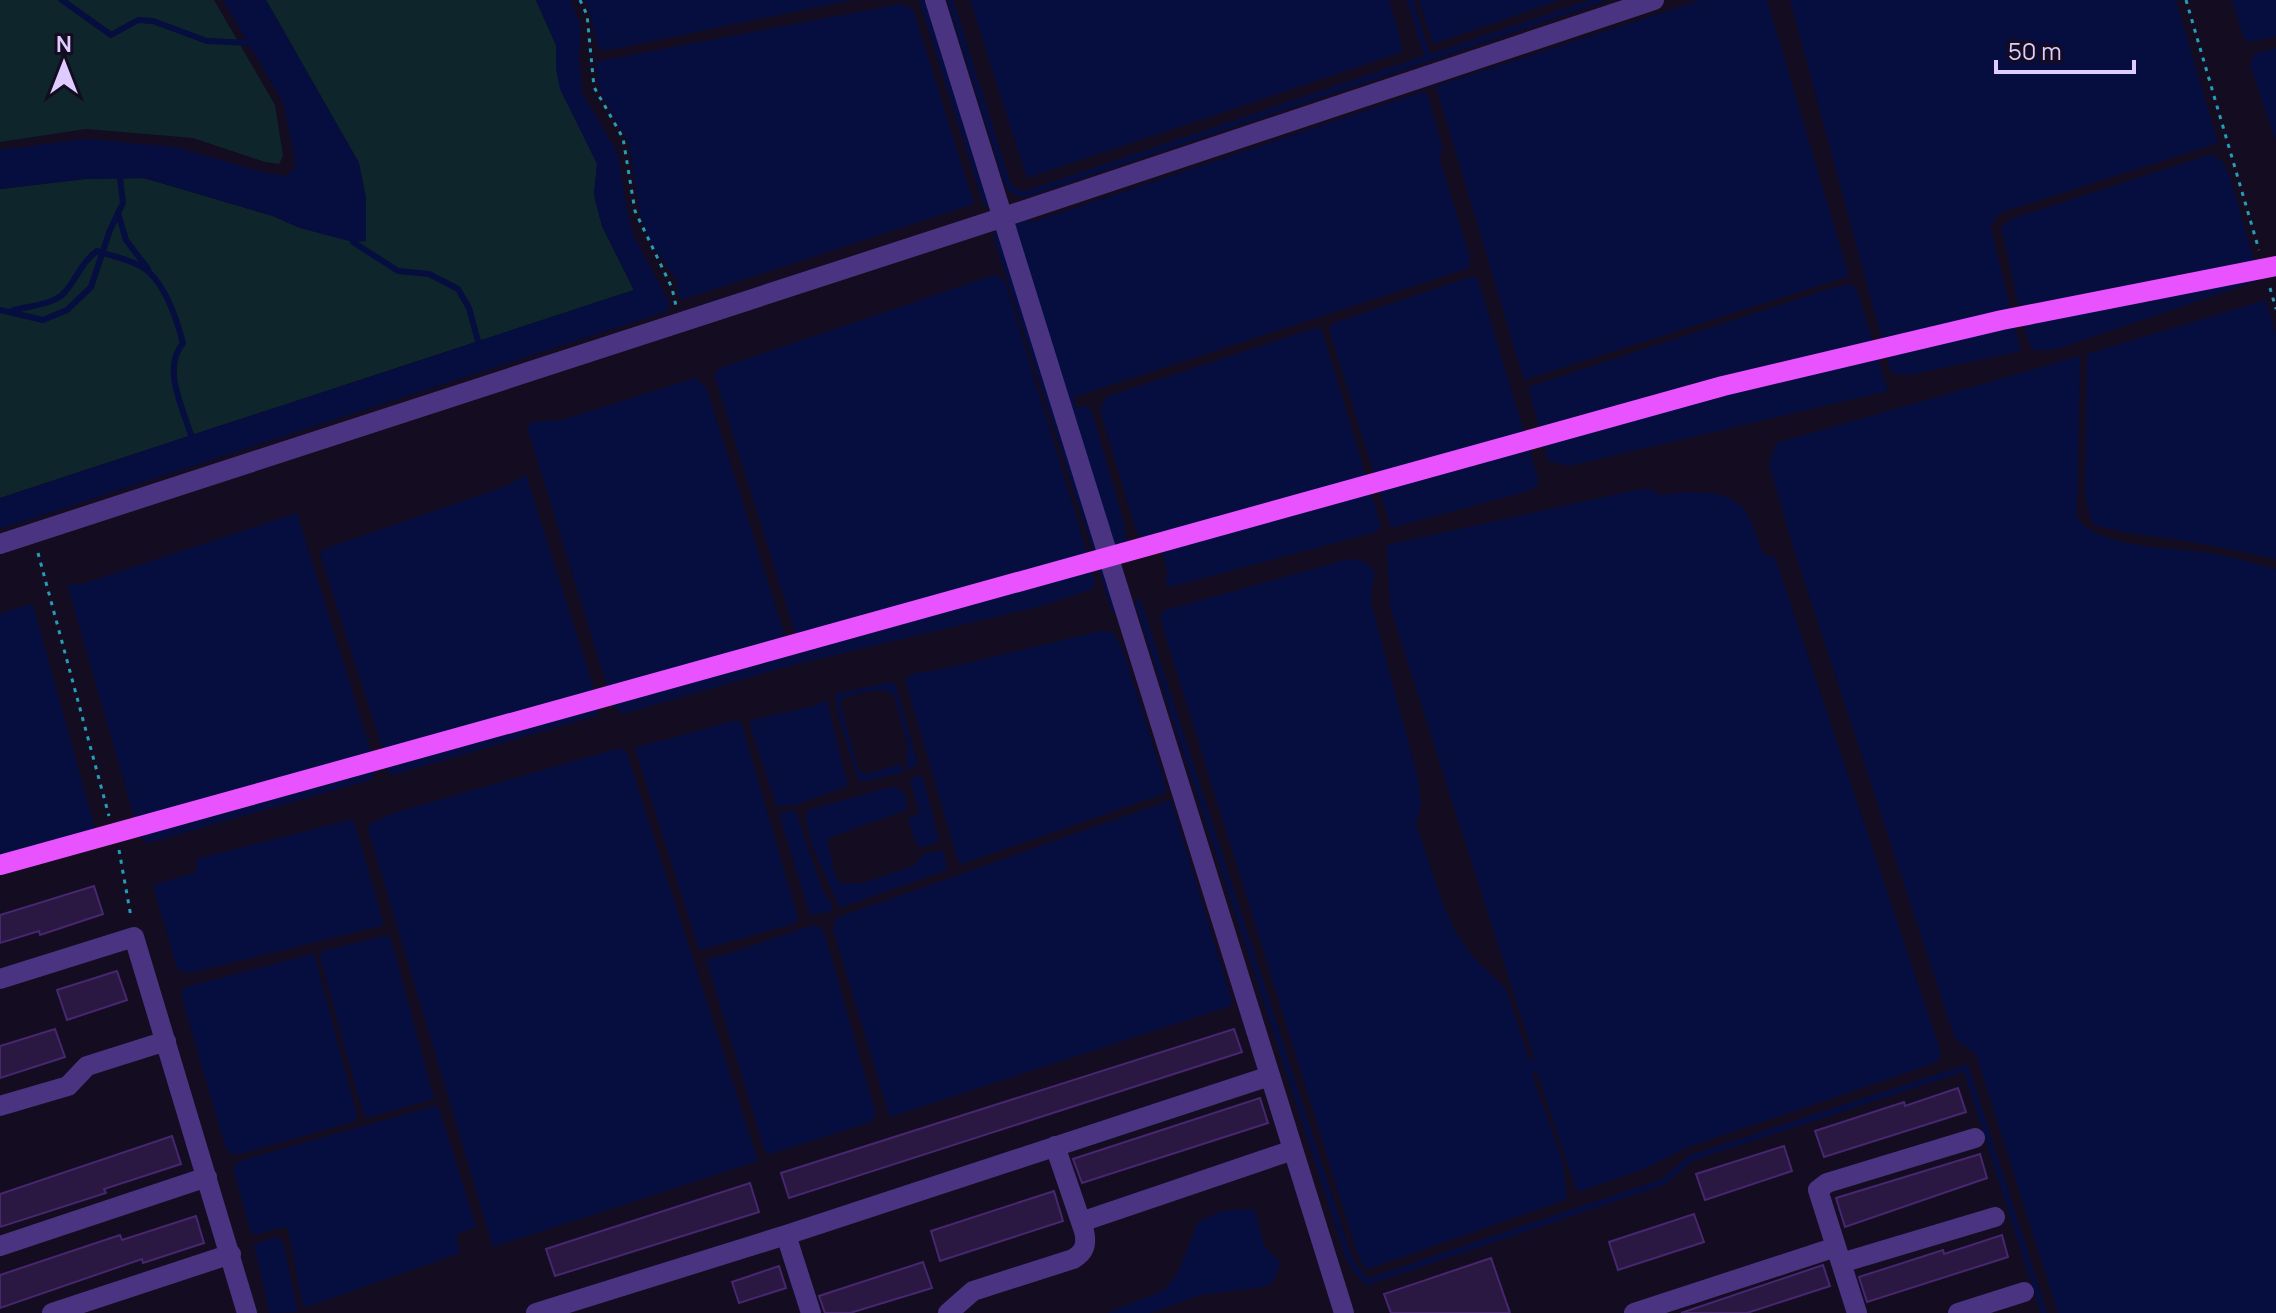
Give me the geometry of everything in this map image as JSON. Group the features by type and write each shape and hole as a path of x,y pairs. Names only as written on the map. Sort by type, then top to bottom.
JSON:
{"main road":[{"path":"0,865 1723,386 2002,320 2270,267"}],"street":[{"path":"935,0 1004,217 1102,559 1344,1313"},
{"path":"0,544 1004,217 1654,0"},
{"path":"0,979 134,937 247,1313"},
{"path":"0,1106 68,1086 87,1066 166,1041"},
{"path":"536,1313 786,1235 1270,1076"},
{"path":"1857,1313 1818,1190 1827,1183 1975,1138"},
{"path":"948,1313 973,1291 1082,1254 1086,1242 1081,1222 1055,1146"},
{"path":"1081,1222 1293,1150"},
{"path":"0,1246 207,1177"},
{"path":"1634,1313 1838,1255 1995,1217"},
{"path":"786,1235 811,1313"},
{"path":"52,1313 231,1254"},
{"path":"1958,1313 2024,1292"}],"path":[{"path":"580,0 587,15 594,87 623,138 635,211 672,288 679,321"},
{"path":"2186,0 2270,267 2276,309"},
{"path":"32,534 122,862 134,937"}],"green space":[{"path":"0,0 214,0 275,105 283,156 279,164 193,138 86,129 0,142"},
{"path":"266,0 536,0 556,45 556,68 597,164 594,195 602,226 634,290 0,498 0,189 85,179 144,178 273,216 300,228 366,240 359,163"}],"shaded area":[{"path":"223,0 266,0 359,163 366,197 366,241 353,242 300,228 273,216 144,178 85,179 0,189 0,150 85,139 175,147 287,176 296,166 284,104"},
{"path":"536,0 570,0 581,26 579,57 582,93 618,154 634,236 669,302 668,311 0,529 0,498 634,290 602,226 594,195 597,164 560,89 556,45"},
{"path":"585,0 852,0 604,51 599,48"},
{"path":"970,0 1389,0 1402,52 1027,178"},
{"path":"1419,0 1560,0 1433,44"},
{"path":"1701,0 1767,0 1849,276 1524,380 1436,86"},
{"path":"1790,0 2176,0 2218,143 2000,213 1990,226 2021,351 1910,375 1891,373"},
{"path":"2232,0 2276,0 2276,36 2250,42 2244,39"},
{"path":"901,4 913,9 974,204 681,300 678,282 651,243 640,215 629,144 600,92 595,62"},
{"path":"2276,48 2276,141 2250,65 2254,54"},
{"path":"1421,92 1427,93 1442,146 1440,161 1470,257 1469,268 1074,397 1076,408 1088,406 1092,412 1123,520 1127,542 1115,555 1013,221 1019,218 1033,222"},
{"path":"2212,154 2223,162 2229,174 2260,280 2054,350 2032,350 2018,305 2001,227 2014,218"},
{"path":"994,275 1000,276 1006,284 1095,579 1093,589 1045,605 793,665 626,713 618,712 613,705 527,427 533,422 562,420 695,378 706,387 791,655 796,655 800,649 714,374 720,368"},
{"path":"1473,276 1478,279 1538,485 1529,491 1391,528 1329,329 1334,323"},
{"path":"1851,284 1857,291 1888,391 1569,466 1548,461 1528,387"},
{"path":"2266,300 2276,336 2276,559 2094,525 2085,493 2087,354"},
{"path":"1319,327 1381,526 1376,532 1170,587 1165,583 1168,575 1161,546 1142,542 1138,536 1100,410 1106,397"},
{"path":"2080,356 2077,517 2086,527 2117,541 2217,554 2276,569 2276,1313 2058,1313 1976,1054 1955,1039 1794,550 1769,464 1776,443"},
{"path":"526,475 595,692 599,715 388,774 320,554 324,549 504,487"},
{"path":"1651,489 1659,495 1716,494 1736,502 1747,513 1764,555 1775,557 1941,1052 1939,1059 1932,1064 1688,1147 1642,1170 1577,1192 1537,1072 1532,1074 1563,1162 1567,1199 1368,1269 1358,1255 1161,621 1162,611 1349,559 1367,562 1375,573 1370,599 1418,778 1421,804 1416,824 1454,929 1472,956 1506,989 1530,1061 1534,1057 1390,607 1387,545"},
{"path":"297,513 374,762 374,779 148,843 140,837 67,584 82,584"},
{"path":"33,605 96,832 0,871 0,614"},
{"path":"1101,631 1112,632 1122,647 1166,793 962,864 958,861 905,679 915,673"},
{"path":"892,682 918,764 908,770 908,746 894,695 876,690 844,697 840,703 859,771 867,774 901,764 903,769 901,773 861,782 840,722 835,694"},
{"path":"822,701 827,702 848,786 798,804 777,807 751,720 814,706"},
{"path":"733,721 742,725 798,919 796,923 699,950 635,748"},
{"path":"623,749 627,754 758,1161 493,1247 369,824 397,812"},
{"path":"922,775 939,841 921,848 916,843 908,819 919,811 910,781"},
{"path":"895,786 905,794 907,810 833,836 827,841 836,878 842,884 863,883 913,866 924,854 943,850 947,870 840,908 812,846 805,815 811,809"},
{"path":"1171,800 1232,1001 1230,1006 890,1117 833,930 836,918"},
{"path":"795,810 822,888 833,907 830,912 810,915 780,817 781,813"},
{"path":"354,821 384,925 194,972 185,973 177,968 153,885 197,872 196,861 200,858"},
{"path":"813,925 820,927 825,935 876,1115 871,1122 770,1154 765,1151 706,959"},
{"path":"389,936 392,942 434,1099 367,1118 362,1110 320,957 323,951"},
{"path":"312,954 356,1121 241,1154 231,1154 225,1146 181,994 183,988"},
{"path":"434,1106 439,1108 476,1227 456,1235 460,1253 303,1306 288,1229 283,1227 254,1235 251,1232 233,1168 246,1159"},
{"path":"1255,1209 1264,1246 1280,1262 1275,1280 1264,1287 1200,1295 1150,1313 1107,1313 1165,1290 1178,1272 1198,1222 1222,1211"},
{"path":"274,1237 283,1241 297,1312 270,1313 254,1245"}],"building":[{"path":"94,886 103,914 40,935 39,931 0,943 0,915"},
{"path":"117,971 127,1000 67,1020 57,990"},
{"path":"55,1029 65,1057 0,1078 0,1046"},
{"path":"1234,1029 1242,1052 789,1198 781,1173"},
{"path":"1958,1088 1966,1112 1824,1157 1815,1131"},
{"path":"1260,1098 1268,1123 1082,1183 1073,1159"},
{"path":"172,1136 181,1164 104,1189 106,1193 0,1227 0,1194"},
{"path":"1784,1146 1792,1171 1705,1200 1696,1174"},
{"path":"1980,1154 1987,1178 1845,1227 1836,1198"},
{"path":"750,1183 759,1212 555,1276 546,1249"},
{"path":"1054,1191 1063,1221 940,1261 931,1231"},
{"path":"1694,1214 1704,1242 1618,1270 1609,1242"},
{"path":"196,1216 204,1243 143,1263 142,1259 0,1308 0,1275 120,1235 122,1240"},
{"path":"2002,1235 2008,1257 1867,1302 1859,1277"},
{"path":"1491,1258 1510,1313 1391,1313 1384,1294"},
{"path":"923,1262 932,1288 850,1313 825,1313 819,1296"},
{"path":"1823,1265 1830,1286 1747,1313 1681,1313"},
{"path":"779,1266 786,1288 739,1303 732,1282"}],"waterway":[{"path":"62,0 111,35 138,20 153,21 207,41 250,43"},
{"path":"922,0 986,203"},
{"path":"950,0 1007,182 1011,189 1023,195 1600,0"},
{"path":"1410,0 1428,58"},
{"path":"0,310 43,320 67,310 91,287 110,230 123,203 120,178"},
{"path":"118,213 126,240 148,269"},
{"path":"996,235 1114,609"},
{"path":"353,242 398,271 429,274 458,289 469,308 478,341"},
{"path":"11,311 60,296 97,251 145,269 166,297 181,334 183,343 177,353 174,375 191,435"},
{"path":"1138,602 1348,1255 1367,1282 1663,1182 1691,1158 1966,1068 2044,1313"}]}
